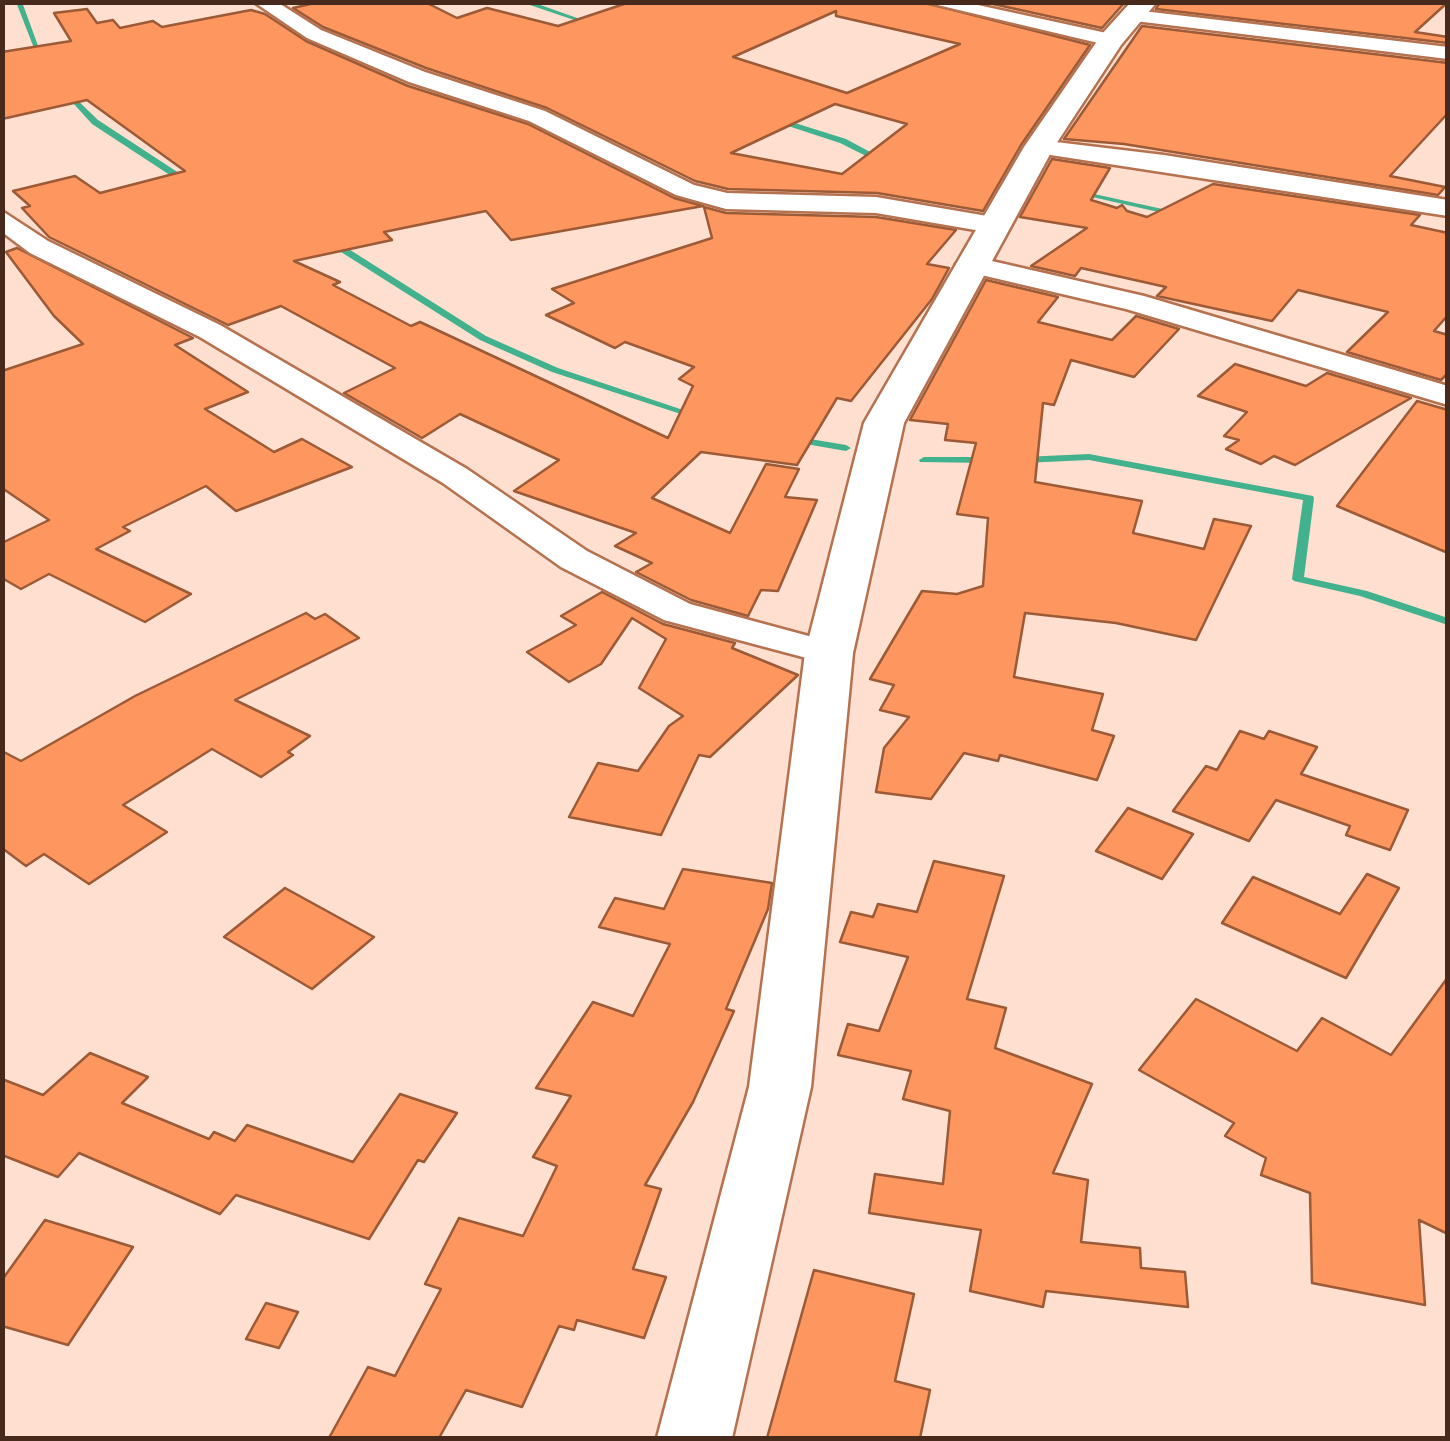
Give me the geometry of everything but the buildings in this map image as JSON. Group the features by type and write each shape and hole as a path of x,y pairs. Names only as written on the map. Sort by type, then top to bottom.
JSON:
{"street":[{"path":"263,2 314,34 417,77 537,116 685,190 726,201 876,204 1134,302 1448,396"},
{"path":"934,2 1448,54"},
{"path":"694,1438 780,1087 829,654 884,424 981,244 1039,147 1130,19"},
{"path":"1039,147 1164,162 1448,208"},
{"path":"2,220 39,247 210,332 456,476 592,568 677,612 829,654"}],"waterway":[{"path":"19,2 42,61"},
{"path":"524,2 591,24"},
{"path":"66,92 95,122 185,181"},
{"path":"779,120 843,141 881,160"},
{"path":"1079,192 1176,214"},
{"path":"333,243 483,338 555,370 696,416"},
{"path":"798,440 846,448"},
{"path":"1023,460 1089,457 1309,498 1298,579 1363,593 1448,622"},
{"path":"924,460 988,460"}]}
